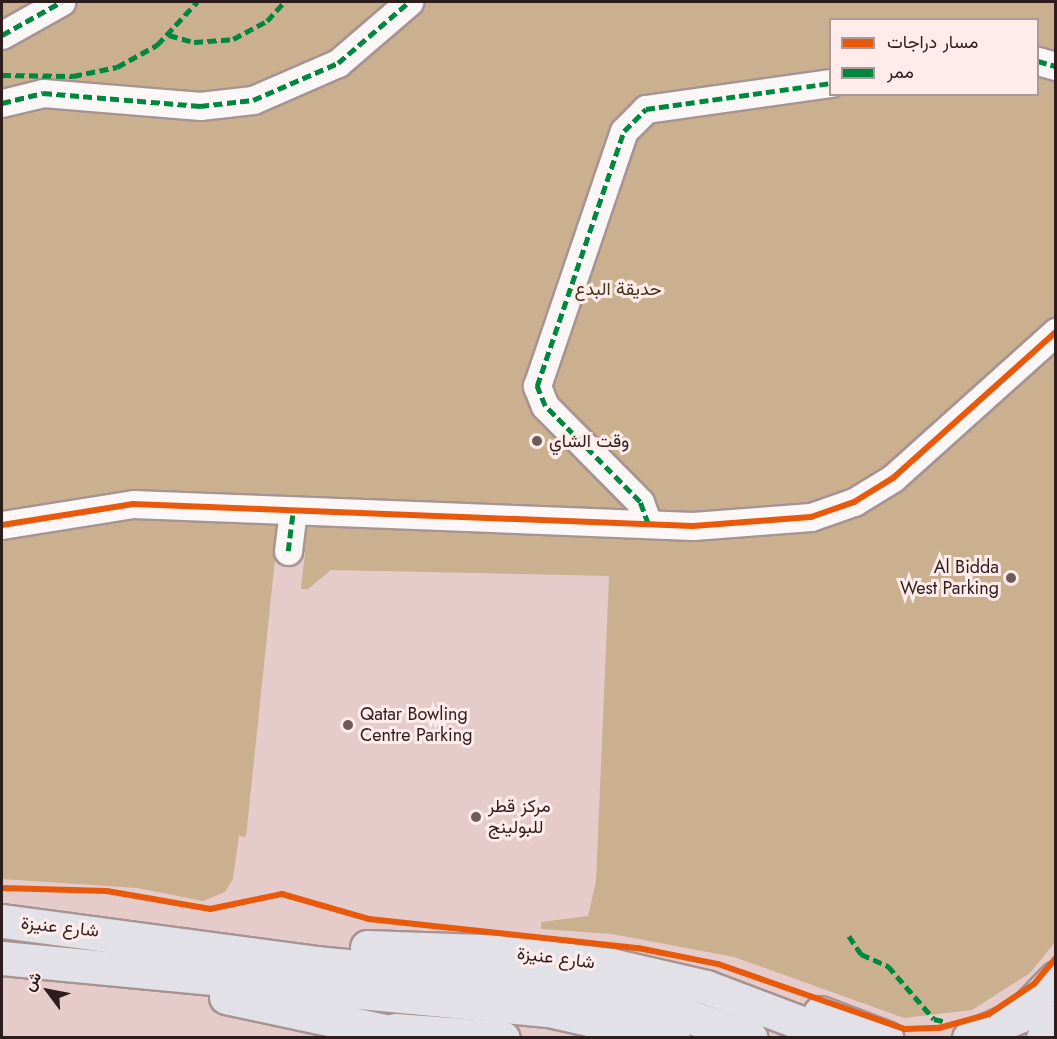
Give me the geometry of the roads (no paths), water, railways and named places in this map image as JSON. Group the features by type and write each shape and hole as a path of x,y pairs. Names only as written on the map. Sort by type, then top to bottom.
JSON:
{"main road":[{"name":"شارع عنيزة","path":"2,921 262,955 580,989 659,1006 751,1038"},
{"name":"شارع عنيزة","path":"262,955 318,945 509,952 640,971 753,1002 841,1038"},
{"name":"شارع عنيزة","path":"2,958 127,968 548,1010 673,1038"},
{"name":"شارع عنيزة","path":"127,968 214,995 404,1034 502,1038"},
{"path":"969,1038 1019,1016 1056,978"},
{"path":"753,1002 822,1014 886,1038"},
{"path":"1043,1038 1056,1021"}],"street":[{"path":"2,35 60,2"},
{"path":"2,103 44,93 189,105 253,100 338,63 409,2"},
{"path":"1039,61 1056,66"},
{"path":"648,524 640,502 544,406 537,386 624,131 646,109 829,83"},
{"path":"2,525 107,505 648,524 788,521 854,502 910,464 1056,332"},
{"path":"288,551 292,511"}],"place":[{"name":"وقت الشاي","path":"537,441"},
{"name":"Al Bidda West Parking","path":"1011,578"},
{"name":"Qatar Bowling Centre Parking","path":"348,725"},
{"name":"مركز قطر للبولينج","path":"476,817"}],"park label":[{"name":"حديقة البدع","path":"618,289"}]}
